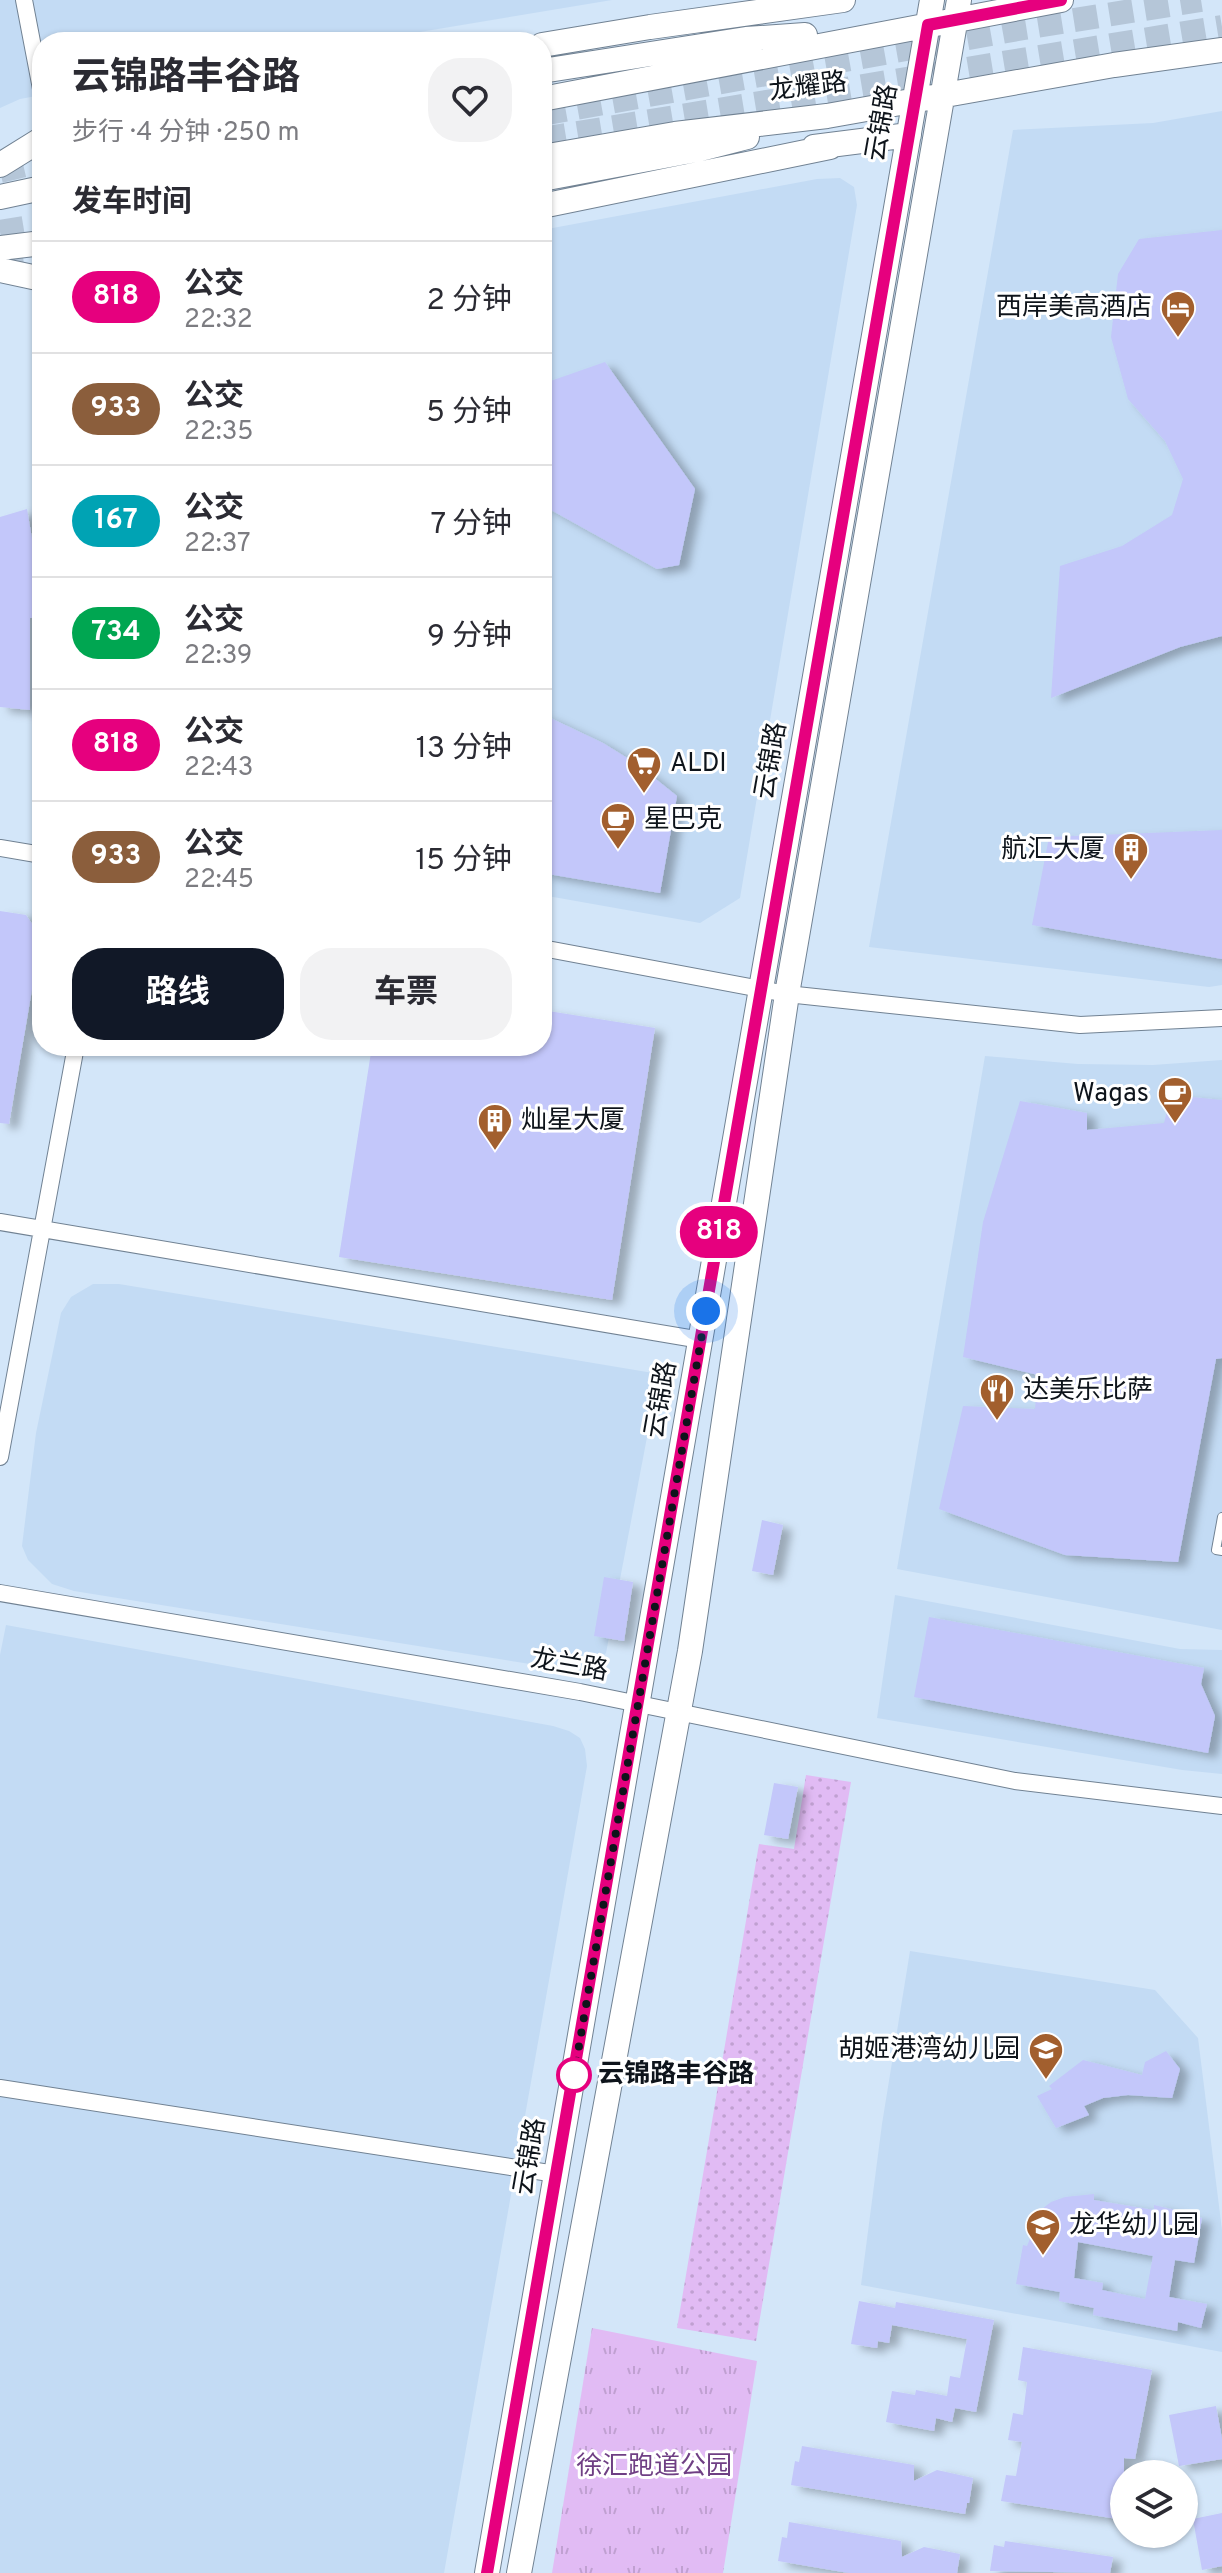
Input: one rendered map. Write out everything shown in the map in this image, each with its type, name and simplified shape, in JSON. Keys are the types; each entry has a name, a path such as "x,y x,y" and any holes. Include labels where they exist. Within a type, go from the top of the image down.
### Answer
{"main road":[{"path":"552,43 843,0"},
{"path":"746,39 859,0"},
{"name":"云锦路","path":"487,2573 932,0"},
{"name":"龙耀路","path":"552,97 928,25 957,10 1061,0"},
{"name":"云锦路","path":"519,2573 679,1711 787,994 957,10"},
{"path":"552,69 746,39 887,32"},
{"name":"龙耀路","path":"552,155 690,131 827,116 1222,50"},
{"path":"552,177 696,150 827,116"},
{"path":"552,204 830,147 909,135"},
{"path":"0,165 32,145"},
{"path":"696,150 830,147"},
{"path":"0,197 32,190"},
{"path":"0,248 32,244"},
{"path":"0,270 32,277"}],"street":[{"path":"24,0 32,42"},
{"path":"0,848 32,853"},
{"path":"552,950 787,994 1080,1025 1222,1018"},
{"path":"0,1457 74,1056"},
{"path":"0,1222 701,1340"},
{"name":"龙兰路","path":"0,1593 679,1711 1015,1781 1222,1806"},
{"path":"0,2088 556,2174"}],"lane":[{"path":"1222,1517 1216,1550 1222,1551"}],"shaded area":[{"path":"0,0 612,0 420,32 32,32 32,97 0,108"},
{"path":"1222,111 1222,985 1209,987 869,947 1013,130 1153,123"},
{"path":"840,178 854,187 857,205 740,898 700,923 552,897 552,228 817,179"},
{"path":"985,1056 1078,1064 1153,1065 1222,1060 1222,1630 897,1569"},
{"path":"93,1284 119,1284 659,1374 606,1653 589,1669 580,1672 74,1591 52,1584 28,1560 22,1546 36,1433 61,1313 71,1297"},
{"path":"895,1595 1180,1649 1222,1650 1222,1774 1182,1770 877,1718"},
{"path":"6,1625 553,1726 580,1738 587,1766 444,2573 0,2573 0,1655"},
{"path":"910,1951 1155,1990 1198,2038 1222,2230 1222,2352 861,2285 882,2124"}],"green space":[{"path":"806,1775 851,1782 756,2341 677,2328 759,1844 794,1849"},
{"name":"徐汇跑道公园","path":"592,2328 757,2361 723,2573 552,2573"}],"building":[{"path":"1222,230 1222,636 1180,647 1051,698 1060,566 1122,546 1172,515 1183,479 1165,441 1128,399 1111,337 1118,274 1139,239"},
{"path":"605,362 695,489 679,565 657,569 552,511 552,381"},
{"path":"27,509 32,539 30,710 0,707 0,517"},
{"path":"552,719 603,743 637,764 677,796 660,893 552,875"},
{"name":"航汇大厦","path":"1222,830 1222,959 1032,925 1049,837"},
{"path":"0,911 26,915 32,924 32,990 9,1124 0,1123"},
{"name":"灿星大厦","path":"552,1012 655,1028 612,1300 339,1257 370,1056 552,1056"},
{"path":"1171,1095 1222,1100 1222,1358 1216,1359 1178,1562 1065,1555 939,1509 963,1406 1035,1409 1038,1375 963,1357 983,1222 1020,1101 1087,1113 1087,1130 1164,1123"},
{"path":"762,1520 783,1525 773,1575 752,1571"},
{"path":"604,1577 633,1582 624,1641 594,1636"},
{"path":"929,1617 1204,1668 1201,1684 1215,1716 1208,1753 914,1697"},
{"path":"774,1783 798,1787 788,1839 764,1835"},
{"path":"1166,2051 1180,2069 1172,2098 1128,2095 1103,2098 1084,2106 1089,2115 1056,2128 1037,2096 1052,2089 1049,2086 1083,2060 1142,2075 1145,2062"},
{"path":"1094,2194 1094,2200 1154,2210 1154,2205 1179,2211 1178,2214 1202,2218 1194,2263 1175,2260 1169,2297 1207,2304 1201,2328 1178,2322 1177,2331 1093,2315 1094,2308 1059,2301 1060,2292 1016,2284 1023,2245 1027,2246 1042,2209 1065,2197","holes":["1078,2242 1153,2256 1145,2299 1102,2290 1103,2283 1074,2278"]},
{"path":"859,2301 895,2308 896,2302 994,2320 976,2412 955,2408 952,2422 936,2418 934,2431 886,2422 892,2391 915,2395 916,2390 947,2396 950,2376 960,2378 967,2339 892,2325 889,2343 878,2341 877,2348 851,2344"},
{"path":"1023,2347 1152,2370 1135,2459 1110,2460 1110,2518 1001,2501 1006,2475 1016,2476 1022,2442 1008,2440 1013,2413 1023,2415 1027,2382 1018,2380"},
{"path":"1216,2406 1222,2459 1198,2463 1198,2460 1178,2460 1169,2415"},
{"path":"802,2446 914,2465 914,2481 937,2470 973,2478 965,2514 791,2485 795,2461 799,2462"},
{"path":"1222,2513 1222,2566 1202,2570 1198,2518"},
{"path":"789,2522 901,2541 902,2557 924,2547 960,2554 957,2573 849,2573 778,2561 782,2537 787,2538"},
{"path":"1005,2541 1113,2557 1110,2573 990,2571 994,2545 1004,2547"}],"tunnel":[{"path":"552,112 1024,28 1201,0"},
{"path":"552,137 1222,27"},
{"path":"0,171 32,163"},
{"path":"0,232 32,227"},
{"path":"0,267 32,264"}],"bus line":[{"name":"818","path":"487,2573 928,25 1061,0"}],"place":[{"name":"西岸美高酒店","path":"1178,339"},
{"name":"ALDI","path":"644,795"},
{"name":"星巴克","path":"618,851"},
{"name":"航汇大厦","path":"1131,881"},
{"name":"Wagas","path":"1175,1125"},
{"name":"灿星大厦","path":"495,1152"},
{"name":"达美乐比萨","path":"997,1422"},
{"name":"云锦路丰谷路","path":"574,2075"},
{"name":"胡姬港湾幼儿园","path":"1046,2081"},
{"name":"龙华幼儿园","path":"1043,2257"}],"route":[{"path":"574,2075 706,1311"}]}
